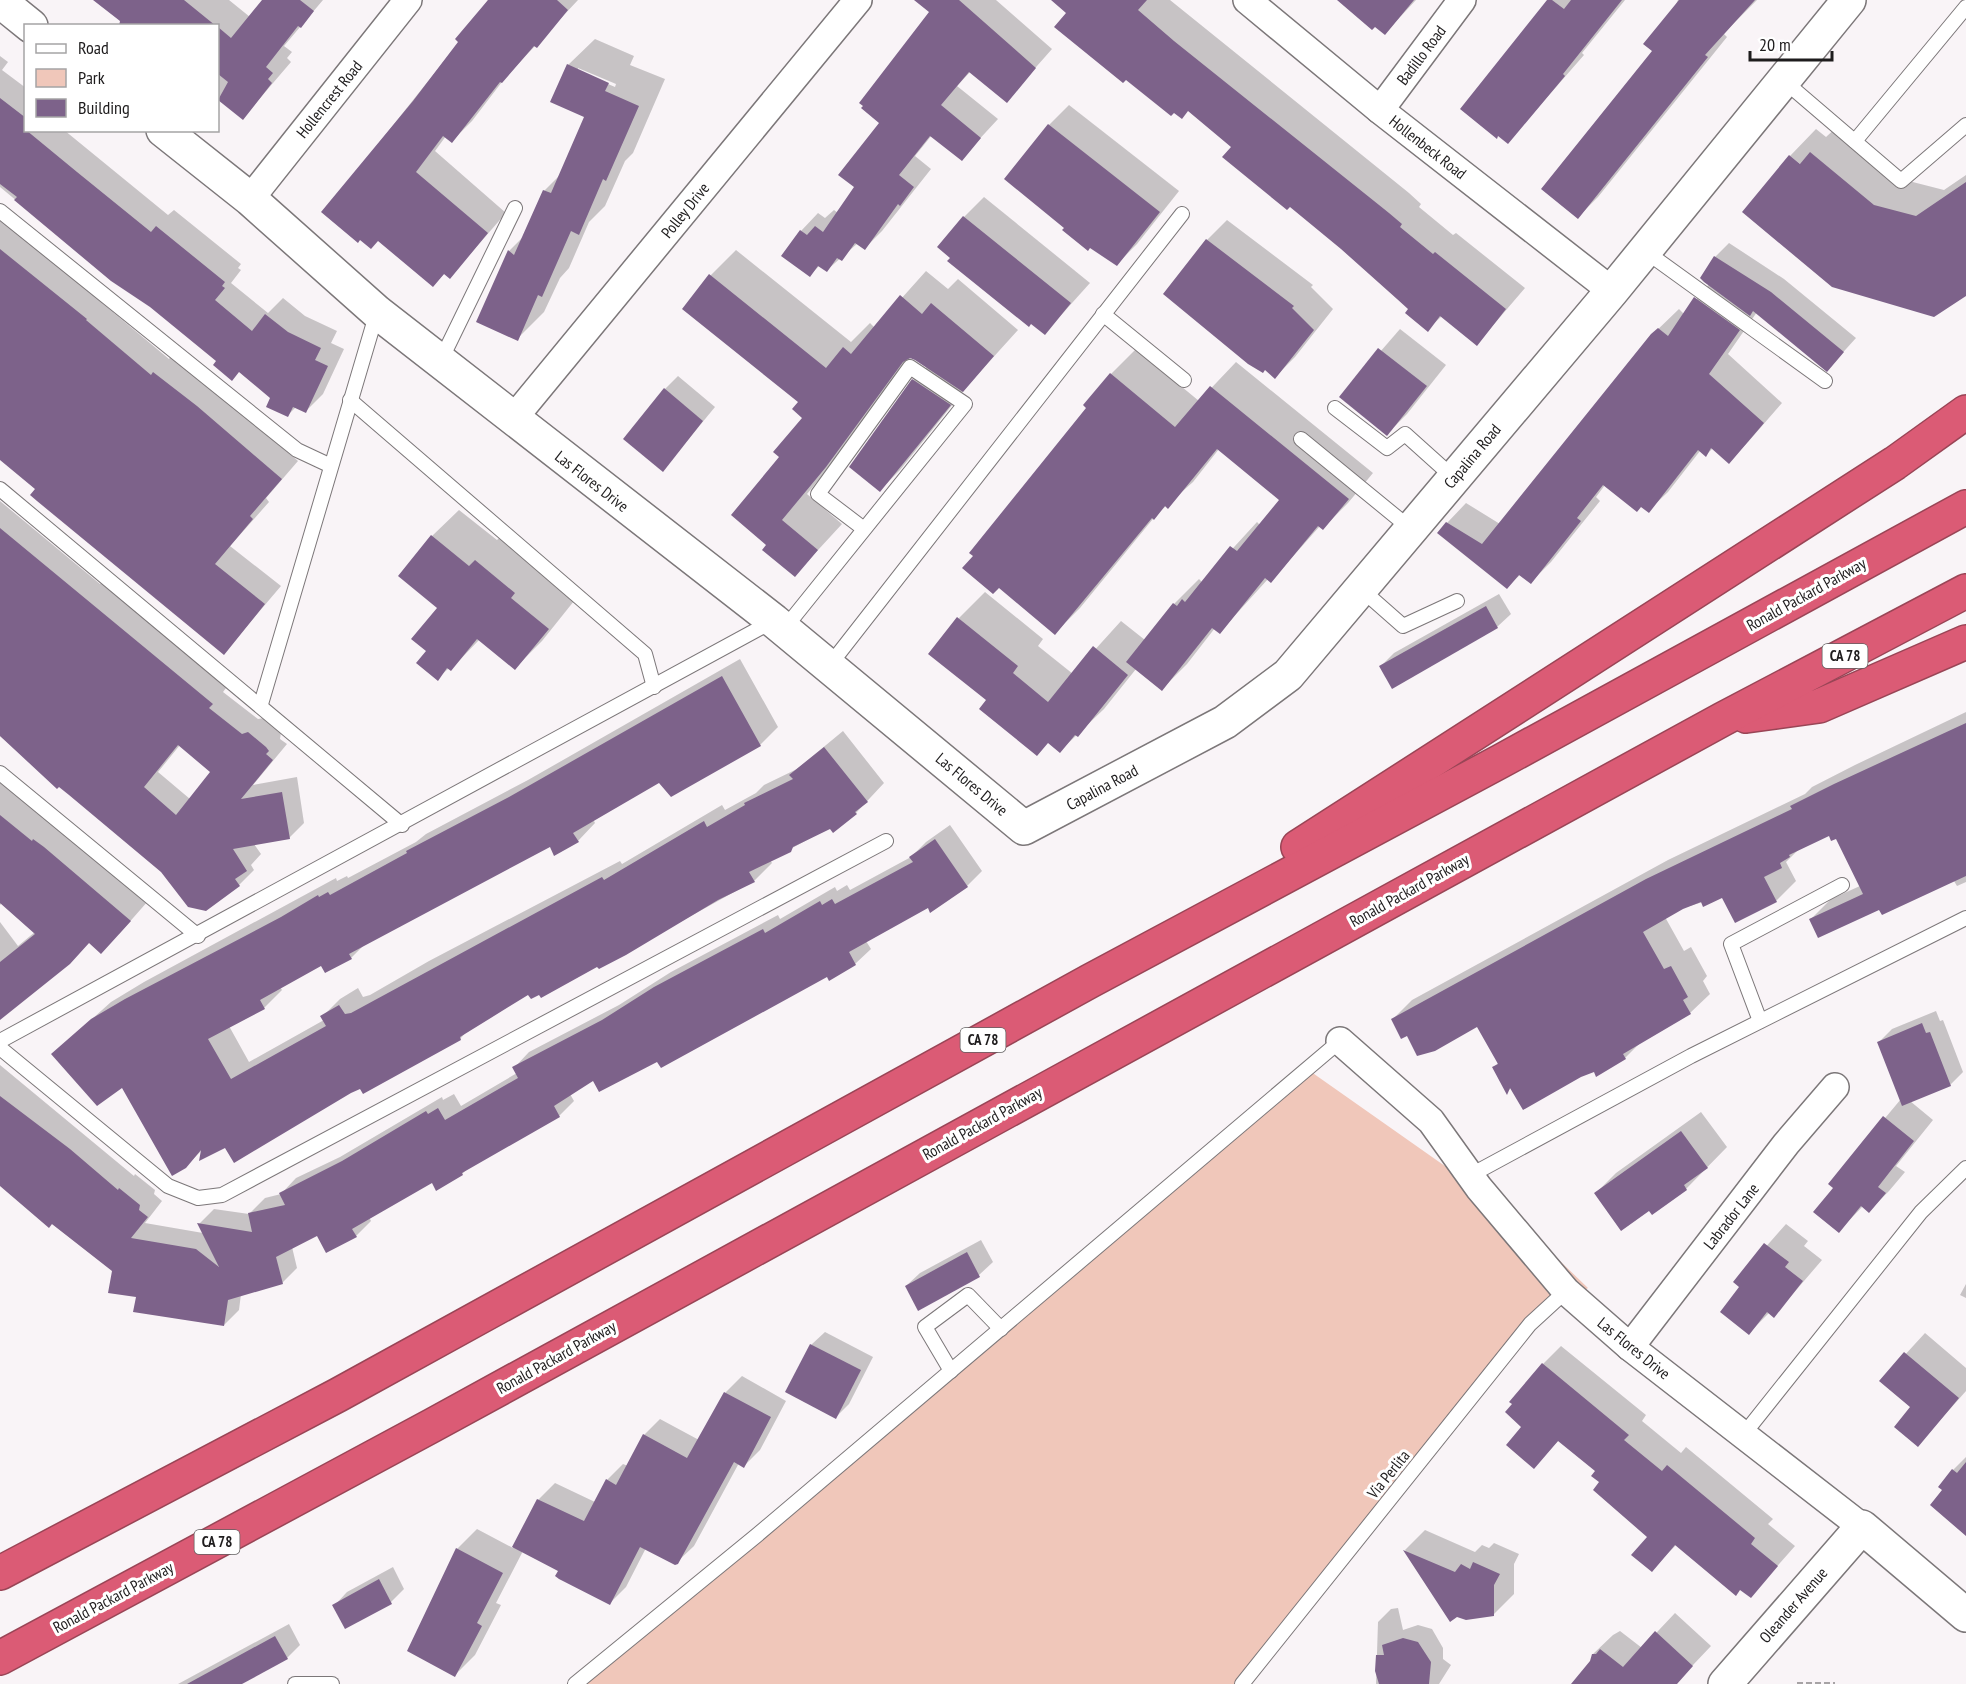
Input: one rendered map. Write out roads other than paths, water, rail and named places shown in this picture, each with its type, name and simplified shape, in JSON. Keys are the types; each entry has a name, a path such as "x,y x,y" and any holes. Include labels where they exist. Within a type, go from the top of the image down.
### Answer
{"highway":[{"path":"1090,981 1895,464 1966,412"},
{"name":"Ronald Packard Parkway","path":"0,1573 338,1395 1090,981 1501,761 1966,507"},
{"name":"Ronald Packard Parkway","path":"0,1658 433,1425 1723,719 1966,591"},
{"path":"1723,719 1819,706 1966,642"}],"street":[{"name":"Hollencrest Road","path":"250,199 408,0"},
{"name":"Polley Drive","path":"513,419 858,0"},
{"name":"Hollenbeck Road","path":"1247,0 1380,110 1612,291"},
{"name":"Badillo Road","path":"1380,110 1462,0"},
{"name":"Capalina Road","path":"1024,828 1225,722 1288,675 1612,291 1849,0"},
{"path":"0,1 29,24"},
{"name":"Las Flores Drive","path":"166,132 250,199 377,312 779,625 1024,828"},
{"name":"Las Flores Drive","path":"1340,1041 1431,1121 1479,1188 1566,1291 1630,1347 1862,1527 1966,1615"},
{"name":"Labrador Lane","path":"1630,1347 1786,1144 1835,1087"},
{"name":"Oleander Avenue","path":"1725,1684 1862,1527"}],"lane":[{"path":"1855,141 1966,7"},
{"path":"1783,80 1901,181 1966,124"},
{"path":"440,362 515,208"},
{"path":"0,211 297,450 329,465"},
{"path":"829,666 1182,214"},
{"path":"1645,251 1825,381"},
{"path":"261,704 329,465 377,312"},
{"path":"1103,314 1184,380"},
{"path":"0,1041 198,936 654,687 779,625 864,529 964,404 910,367 819,494 864,529"},
{"path":"350,400 645,654 654,687"},
{"path":"1335,408 1387,448 1405,434 1454,478"},
{"path":"1301,439 1411,529"},
{"path":"0,489 261,704 402,825"},
{"path":"1361,589 1403,626 1457,602"},
{"path":"0,773 198,936"},
{"path":"0,1048 168,1186 198,1198 222,1196 886,841"},
{"path":"1760,1021 1731,944 1842,885"},
{"path":"1471,1175 1760,1021 1966,918"},
{"path":"575,1684 756,1536 1340,1041"},
{"path":"1744,1434 1921,1212 1966,1168"},
{"name":"Via Perlita","path":"1242,1684 1530,1324 1566,1291"},
{"path":"951,1371 925,1328 968,1295 1001,1329"},
{"path":"295,1684 332,1684"}]}
